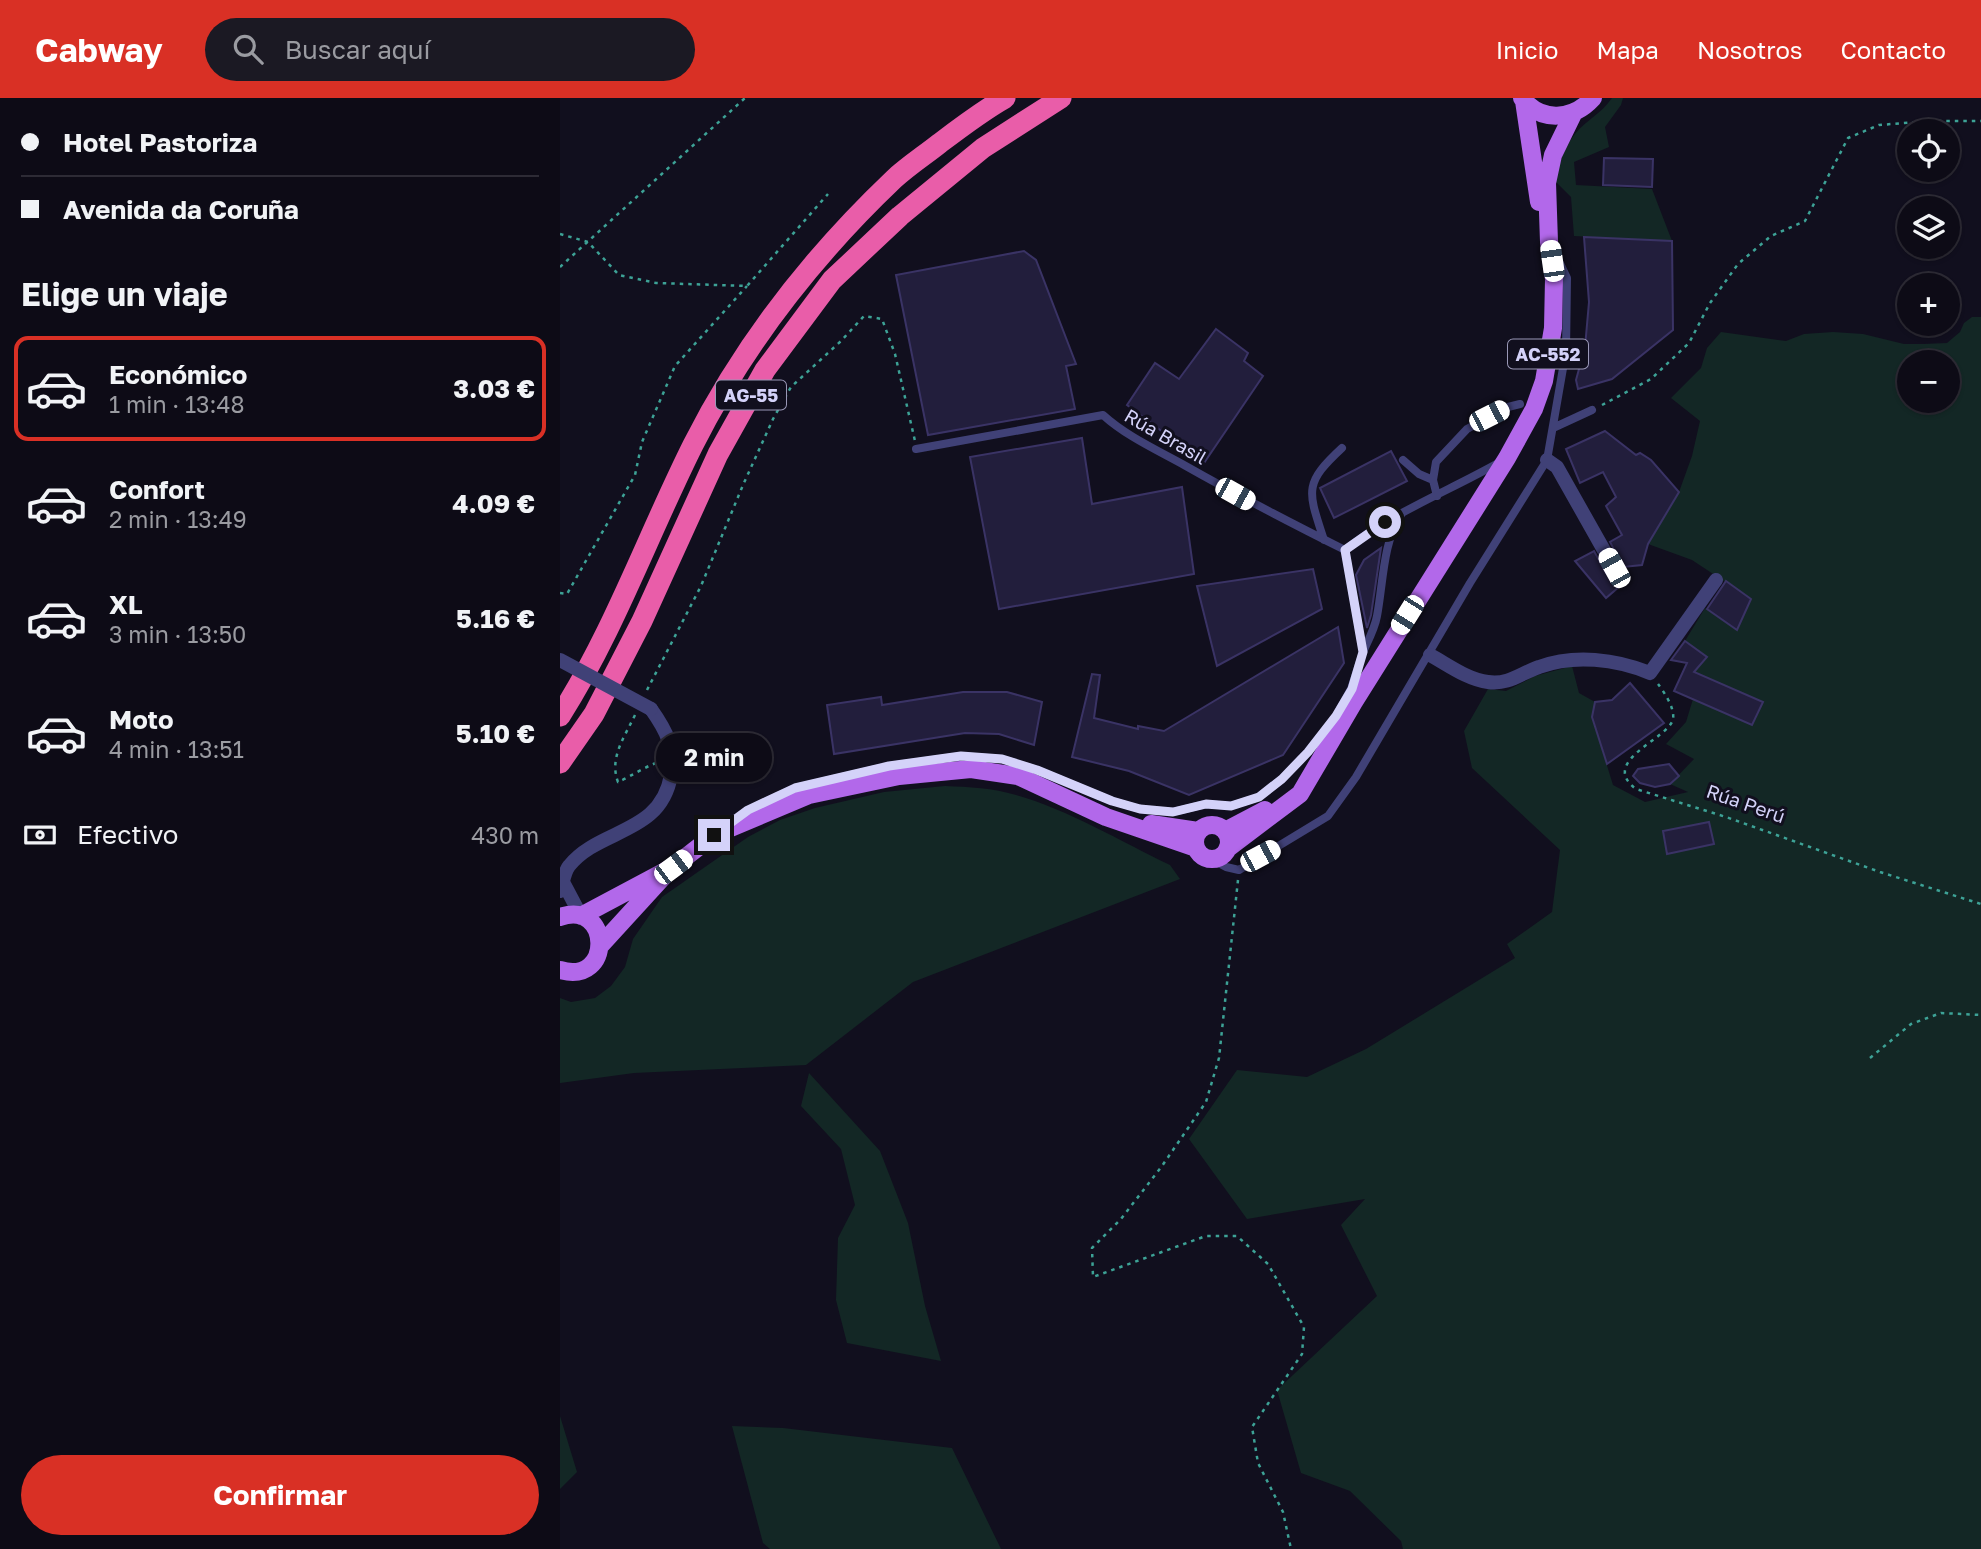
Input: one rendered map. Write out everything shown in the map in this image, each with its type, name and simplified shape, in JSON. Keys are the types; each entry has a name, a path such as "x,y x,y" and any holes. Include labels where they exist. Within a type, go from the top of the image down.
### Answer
{"highway":[{"name":"AG-55","path":"560,716 619,606 694,443 744,358 787,297 842,233 895,178 986,108 1005,98"},
{"path":"1053,102 1072,98"},
{"name":"AG-55","path":"560,763 594,715 642,621 718,454 765,370 832,280 900,216 983,148 1053,102"}],"main road":[{"name":"AC-552","path":"1523,100 1534,110 1560,117 1573,114 1593,98"},
{"name":"AC-552","path":"1523,100 1536,190 1549,242"},
{"name":"AC-552","path":"1201,846 1221,856 1304,786 1507,458 1534,409 1544,381 1553,328 1554,279 1549,242 1547,183 1553,155 1573,114"},
{"path":"560,972 580,971 594,961 600,946 673,867 714,835 809,795 899,776 971,769 1018,776 1106,817 1201,846 1202,827 1213,825 1225,831 1229,841 1227,849"},
{"path":"1225,831 1304,786"},
{"path":"581,916 673,867"},
{"path":"560,917 572,914 581,916 594,925 600,938 600,946"}],"street":[{"path":"1547,460 1557,467 1614,568"},
{"path":"1430,655 1487,682 1509,682 1539,667 1569,660 1600,660 1630,665 1650,673 1716,580"},
{"path":"560,660 644,706 666,730 674,760 669,785 659,808 586,852 568,867 562,887 581,916"}],"lane":[{"path":"1201,846 1226,867 1239,870 1328,816 1356,777 1470,583 1547,460 1566,351 1567,295 1567,278 1549,242"},
{"path":"1437,496 1433,480 1436,462 1467,429 1508,407 1520,404"},
{"path":"1553,428 1592,410"},
{"name":"Rúa Brasil","path":"916,449 1102,415 1114,425 1256,506 1345,550"},
{"path":"1324,540 1315,515 1311,489 1319,470 1342,448"},
{"path":"1363,652 1345,550 1402,512 1507,458"},
{"path":"1403,460 1419,474 1433,480"},
{"path":"1304,786 1352,689 1377,619 1381,578 1390,542 1402,512"},
{"path":"714,835 748,810 795,788 889,766 961,756 1002,759 1140,809 1173,812 1206,804 1231,806 1259,797 1282,779 1336,716 1352,689"}],"path":[{"path":"560,267 745,98"},
{"path":"1592,410 1651,379 1689,342 1710,303 1738,264 1770,236 1805,221 1848,138 1879,125 1981,121"},
{"path":"560,593 567,594 635,475 642,442 675,366 828,194"},
{"path":"560,234 588,242 619,275 656,283 747,286"},
{"path":"674,760 652,763 637,774 618,782 613,768 621,744 644,706 701,586 773,419 791,387 864,316 881,319 895,354 916,449"},
{"name":"Rúa Perú","path":"1650,673 1663,690 1673,711 1673,721 1633,755 1628,764 1626,774 1629,783 1636,789 1737,820 1880,872 1981,904"},
{"path":"1239,870 1219,1058 1206,1101 1162,1166 1121,1219 1091,1248 1093,1277 1206,1236 1237,1236 1268,1264 1304,1327 1302,1354 1252,1427 1258,1463 1283,1512 1291,1549"},
{"path":"1870,1058 1911,1024 1941,1013 1981,1015"}],"green space":[{"path":"1612,98 1623,98 1605,127 1609,147 1574,162 1576,185 1652,189 1672,241 1574,236 1571,197 1555,181 1558,168 1575,134"},
{"path":"1972,317 1981,317 1981,1549 1403,1549 1401,1541 1350,1491 1301,1473 1277,1390 1377,1296 1341,1225 1365,1199 1247,1219 1189,1139 1237,1070 1307,1077 1366,1049 1515,958 1507,944 1552,912 1560,850 1472,768 1464,731 1488,689 1506,691 1535,676 1572,666 1579,693 1595,702 1592,717 1613,785 1645,802 1688,792 1670,784 1694,759 1666,744 1686,722 1693,699 1752,725 1762,702 1694,672 1707,657 1685,641 1705,608 1737,630 1751,599 1692,560 1648,544 1679,492 1692,456 1700,421 1671,398 1701,368 1707,348 1721,332 1786,341 1804,334 1833,332 1863,334 1904,344 1924,344 1947,343 1955,336 1960,336 1964,323"},
{"path":"945,786 999,791 1036,801 1170,865 1180,879 913,982 806,1065 634,1073 560,1083 560,998 571,1002 595,998 611,986 625,967 633,939 662,897 748,837 780,820 815,808 884,792"},
{"path":"809,1073 880,1151 908,1223 925,1306 941,1361 847,1343 836,1300 838,1238 855,1205 841,1149 801,1106"},
{"path":"560,1416 577,1472 560,1489"},
{"path":"732,1426 783,1428 952,1448 1001,1549 770,1549 763,1543"}],"building":[{"path":"1604,158 1653,159 1652,187 1603,185"},
{"path":"1584,237 1672,241 1673,330 1612,379 1578,389 1576,380 1585,347 1589,302"},
{"path":"1024,251 1036,260 1076,364 1066,366 1075,409 928,435 896,275"},
{"path":"1216,329 1248,353 1244,361 1263,376 1204,463 1127,405 1155,363 1179,379"},
{"path":"1605,431 1636,455 1640,453 1651,460 1679,492 1648,544 1642,565 1623,567 1610,542 1622,535 1606,506 1616,497 1603,472 1580,483 1566,449"},
{"path":"1082,438 1092,504 1182,487 1194,574 999,609 970,457"},
{"path":"1391,451 1407,481 1334,518 1320,488"},
{"path":"1381,548 1367,628 1356,575 1364,560"},
{"path":"1594,551 1606,573 1615,578 1620,586 1606,598 1575,561"},
{"path":"1313,569 1322,609 1217,666 1197,586"},
{"path":"1726,581 1751,599 1737,630 1707,609"},
{"path":"1338,627 1344,663 1283,755 1189,795 1129,771 1072,757 1092,674 1100,675 1094,718 1138,729 1138,726 1164,731"},
{"path":"1685,641 1707,657 1694,672 1763,702 1752,725 1674,691 1687,663 1671,660"},
{"path":"1630,683 1664,723 1607,764 1592,717 1595,702 1612,700"},
{"path":"963,692 1007,692 1042,702 1034,745 999,734 965,733 834,754 827,705 881,697 882,705"},
{"path":"1669,764 1679,776 1670,784 1655,787 1640,783 1633,776 1638,769"},
{"path":"1709,822 1714,844 1667,854 1663,831"}],"route":[{"path":"714,835 748,810 795,788 889,766 961,756 1002,759 1140,809 1173,812 1206,804 1231,806 1259,797 1282,779 1308,752 1336,716 1352,689 1363,652 1345,550 1385,522"}]}
